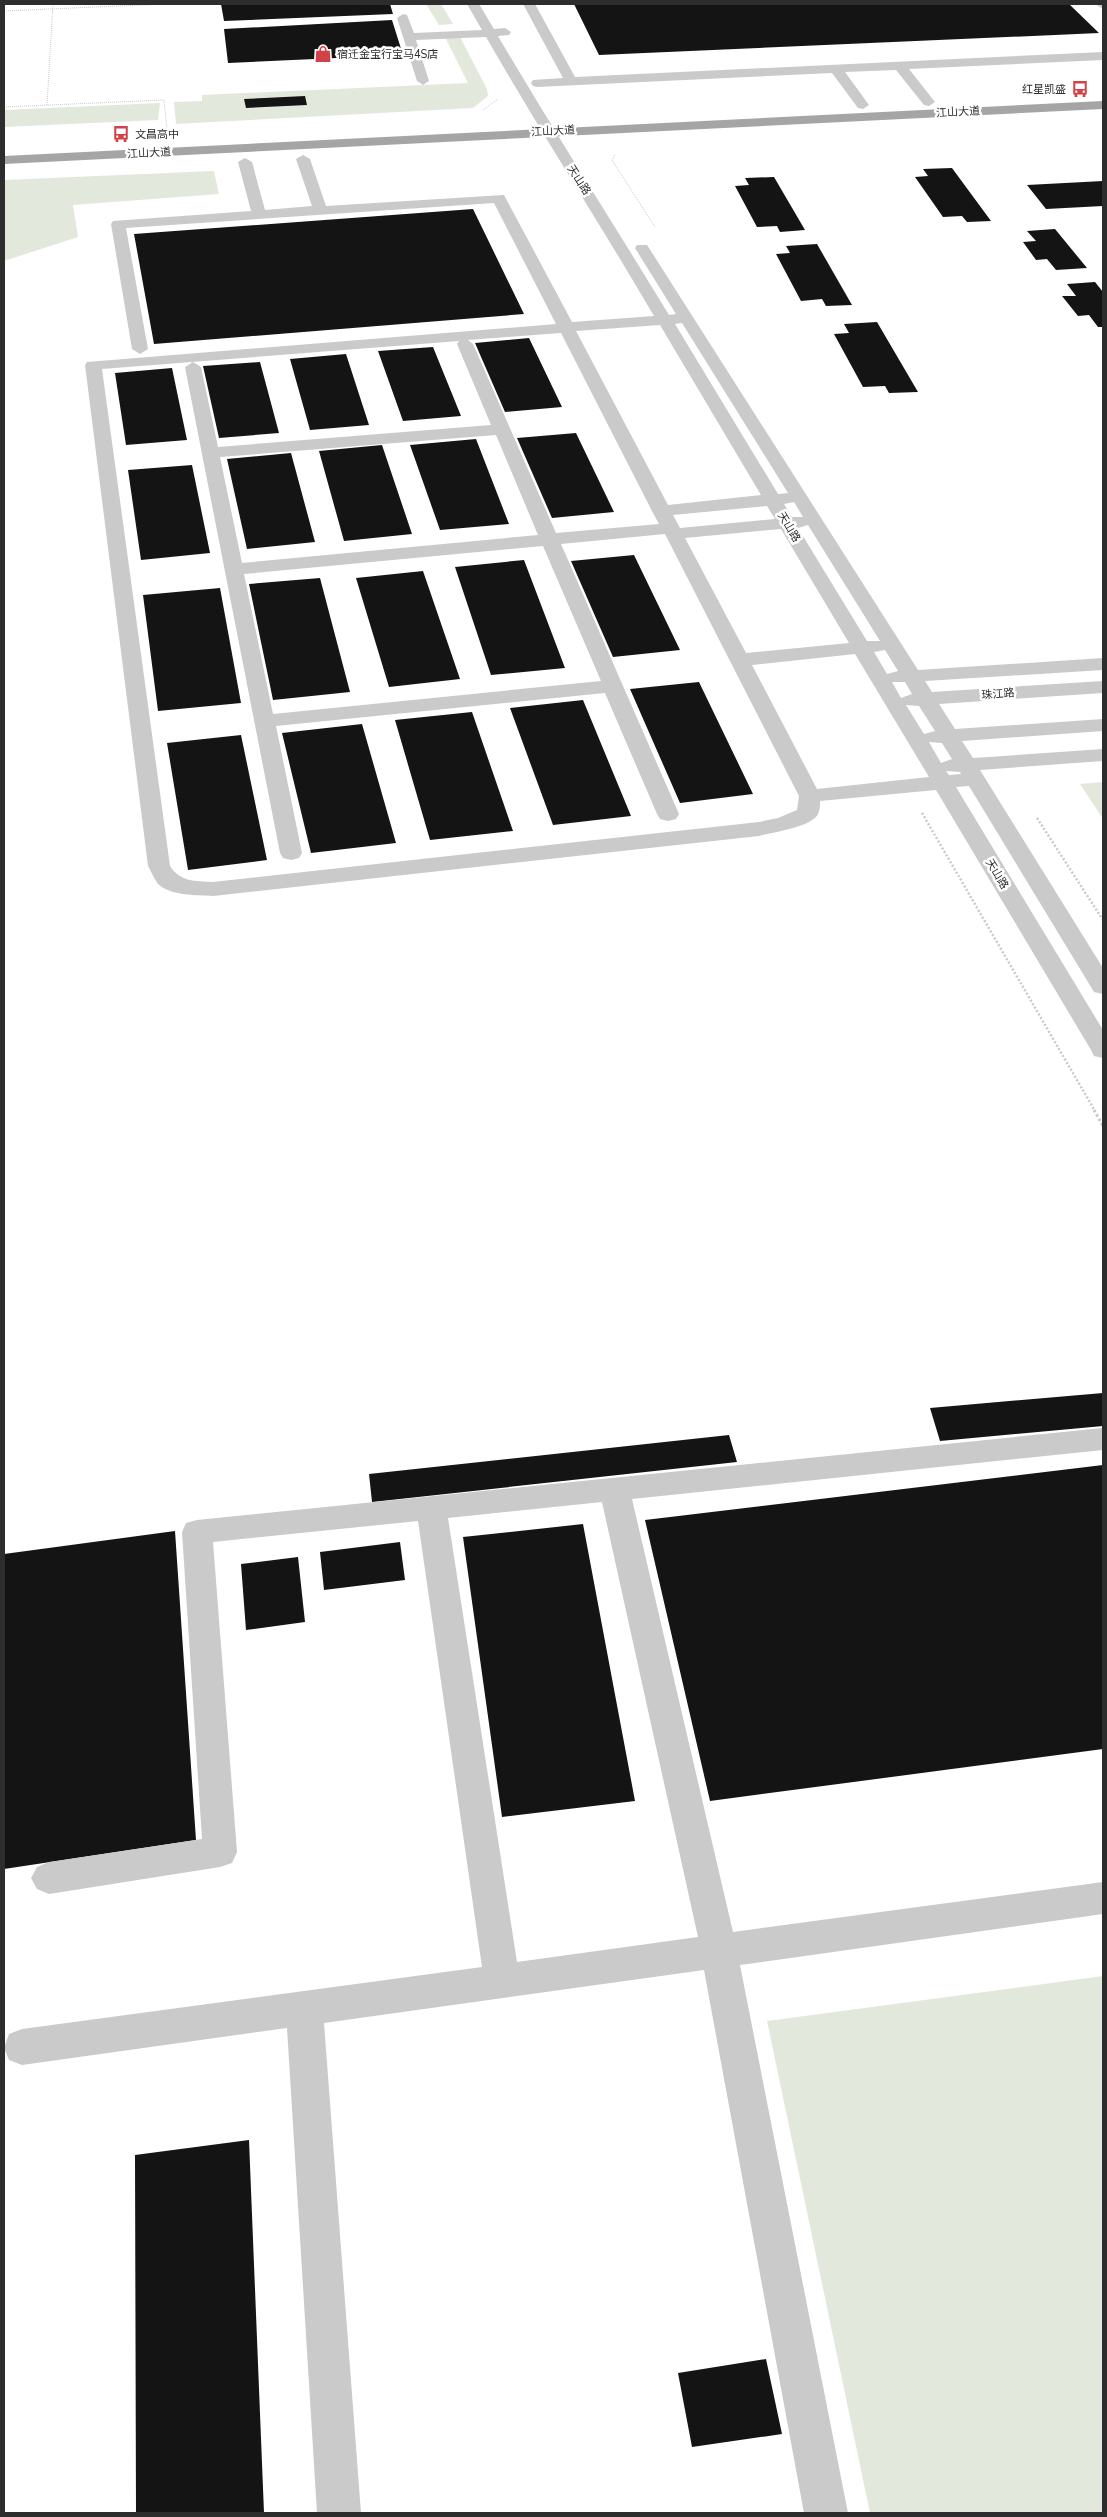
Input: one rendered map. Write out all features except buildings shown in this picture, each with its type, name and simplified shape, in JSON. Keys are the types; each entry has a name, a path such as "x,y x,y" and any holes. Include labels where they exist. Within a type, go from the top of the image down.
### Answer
{"main road":[{"name":"江山大道","path":"4,160 863,105 1103,94"},
{"name":"江山大道","path":"4,148 552,125 1103,105"}],"street":[{"name":"天山路","path":"473,4 496,29 537,83 552,125 628,225 912,676 1103,987"},
{"name":"天山路","path":"490,4 496,29 552,125 581,181 1103,1050"},
{"path":"529,4 571,81"},
{"path":"423,81 404,20 496,29"},
{"path":"537,83 1103,56"},
{"path":"900,66 929,102"},
{"path":"836,69 863,105"},
{"path":"303,159 320,210"},
{"path":"245,162 259,214"},
{"path":"140,349 118,224 499,198 563,322 810,796 808,812 785,823 759,829 213,889 184,887 167,880 159,866 93,365 563,322 682,311"},
{"path":"464,344 668,814"},
{"path":"193,367 291,853"},
{"path":"210,453 501,429"},
{"path":"662,511 800,497"},
{"path":"234,569 549,540 815,521"},
{"path":"739,660 892,644"},
{"path":"880,678 1103,664"},
{"path":"264,721 613,686"},
{"path":"1096,687 1103,713"},
{"name":"珠江路","path":"893,701 1096,687"},
{"path":"916,738 1103,725"},
{"path":"810,796 938,775 1103,755"},
{"path":"49,1878 220,1852 197,1532 1103,1439"},
{"path":"614,1489 719,1951 826,2513"},
{"path":"431,1508 502,1982"},
{"path":"22,2047 1103,1898"},
{"path":"304,2008 339,2513"}],"path":[{"path":"47,105 53,4"},
{"path":"4,11 165,4"},
{"path":"4,107 164,100 167,128"}],"shaded area":[{"path":"426,4 441,4 453,24 439,25"},
{"path":"445,37 460,37 487,89 488,96 473,108 176,124 174,102 202,101 202,95 468,83"},
{"path":"160,103 158,120 4,127 4,110"},
{"path":"214,171 219,194 73,205 78,237 4,261 4,180"},
{"path":"1103,782 1103,819 1080,784"},
{"path":"1103,1976 1103,2513 870,2513 767,2021"}],"place":[{"name":"宿迁金宝行宝马4S店","path":"323,54"},
{"name":"红星凯盛","path":"1080,89"},
{"name":"文昌高中","path":"121,134"}]}
